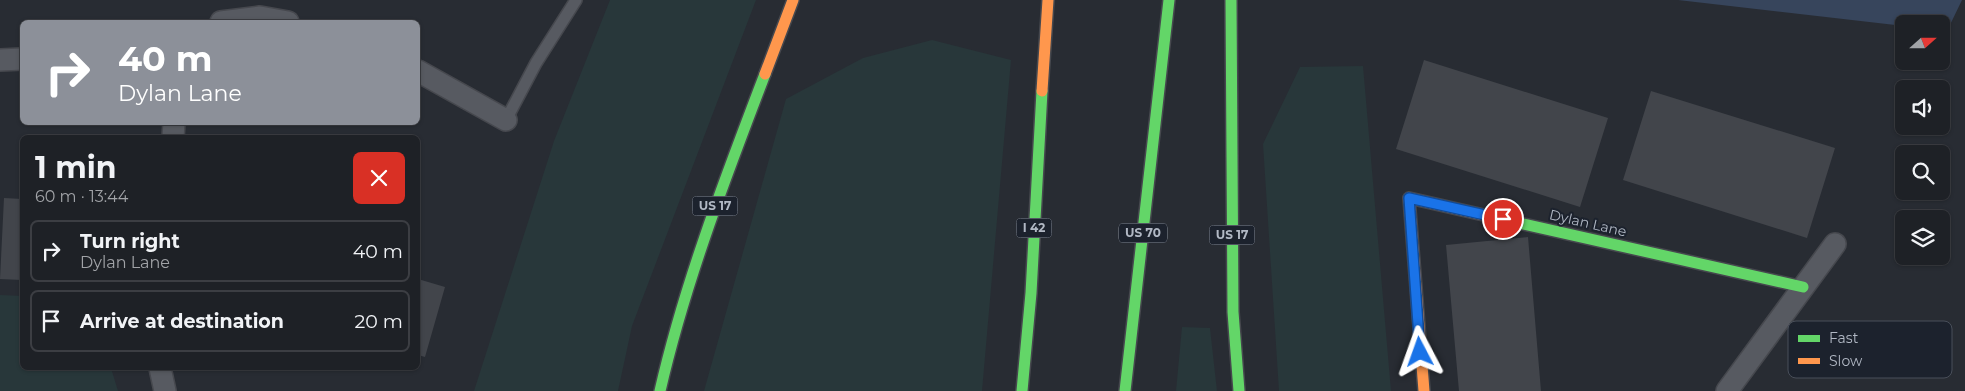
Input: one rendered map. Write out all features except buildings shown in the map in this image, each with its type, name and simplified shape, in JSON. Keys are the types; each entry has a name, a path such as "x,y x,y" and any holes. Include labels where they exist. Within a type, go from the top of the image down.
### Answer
{"main road":[{"name":"US 17","path":"660,391 673,335 708,224 793,0"},
{"name":"I 42","path":"1022,391 1028,338 1042,66 1048,0"},
{"name":"US 70","path":"1126,391 1170,0"},
{"name":"US 17","path":"1231,0 1233,312 1239,391"},
{"name":"Dylan Lane","path":"1424,391 1409,198 1803,288"}],"street":[{"path":"237,20 260,17 277,20"},
{"path":"0,60 20,59"},
{"path":"420,72 506,120"},
{"path":"1727,391 1835,244"},
{"path":"160,370 165,391"}],"lane":[{"path":"506,120 536,63 576,0"}],"shaded area":[{"path":"610,0 756,0 632,326 618,391 474,391 554,141"},
{"path":"932,40 1011,60 982,391 704,391 786,99 863,58"},
{"path":"1363,66 1391,391 1279,391 1263,144 1300,67"},
{"path":"0,295 20,296 20,370 112,370 118,391 0,391"},
{"path":"1182,327 1210,328 1217,391 1176,391"}],"water":[{"path":"1678,0 1962,0 1950,25 1950,15 1895,15 1895,25"}],"traffic: fast":[{"path":"1125,391 1169,0"},
{"path":"1231,0 1233,312 1239,391"},
{"path":"660,391 681,310 694,270 765,74"},
{"path":"1022,391 1031,293 1042,91"},
{"path":"1488,216 1803,287"}],"traffic: slow":[{"path":"765,74 793,0"},
{"path":"1042,91 1048,0"},
{"path":"1424,391 1409,198 1488,216"}],"route":[{"path":"1420,352 1409,198 1503,219"}]}
